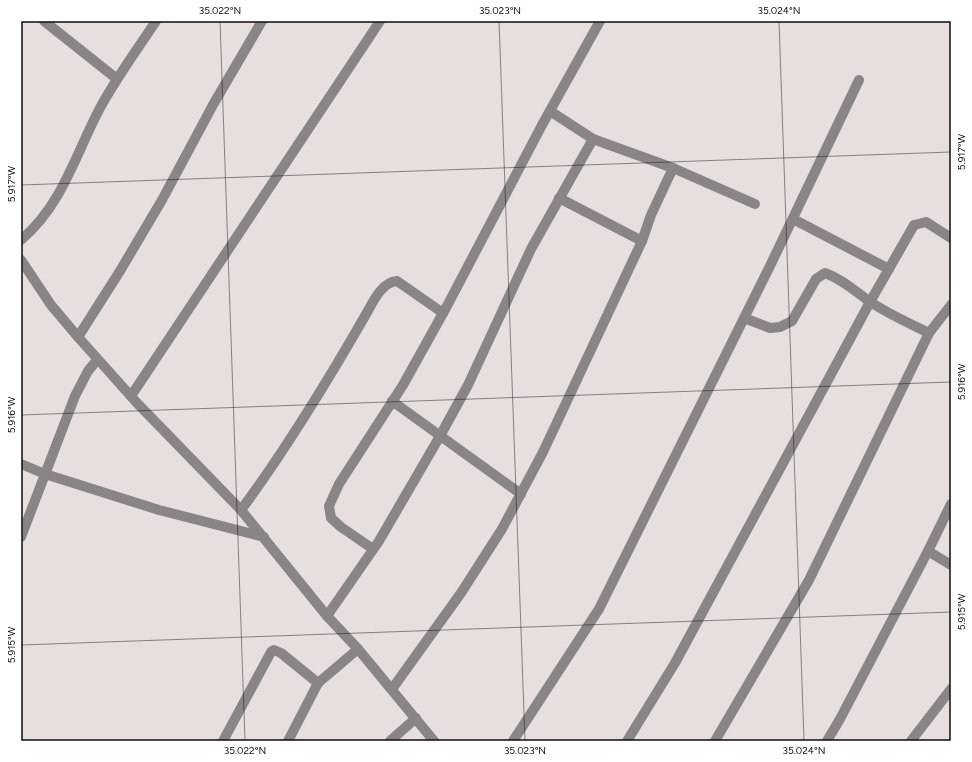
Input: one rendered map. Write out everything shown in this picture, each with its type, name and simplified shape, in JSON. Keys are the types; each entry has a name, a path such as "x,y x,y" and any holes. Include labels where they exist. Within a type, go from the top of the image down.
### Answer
{"street":[{"path":"44,21 117,79"},
{"path":"21,240 36,225 57,197 68,178 94,118 117,79 156,21"},
{"path":"78,337 144,231 214,103 262,21"},
{"path":"132,396 380,21"},
{"path":"373,549 331,518 329,512 330,506 338,484 392,401 443,313 550,111 600,21"},
{"path":"513,741 599,609 793,219 859,80"},
{"path":"550,111 593,139 672,168 755,204"},
{"path":"328,616 373,549 468,386 531,249 593,139"},
{"path":"392,688 461,593 502,529 521,494 543,452 642,241 651,215 672,168"},
{"path":"559,198 642,241"},
{"path":"793,219 889,269"},
{"path":"627,741 675,663 870,302 914,225 926,222 951,238"},
{"path":"21,260 51,305 78,337 98,360 241,510 328,616 392,688 434,741"},
{"path":"744,318 770,328 780,327 792,322 816,279 825,273 836,277 870,302 892,315 929,333"},
{"path":"241,510 267,474 330,377 372,305 388,283 397,281 443,313"},
{"path":"715,741 809,580 929,333 951,305"},
{"path":"21,537 75,396 88,371 98,360"},
{"path":"392,401 521,494"},
{"path":"21,464 45,474 159,510 264,537"},
{"path":"827,741 928,551 951,504"},
{"path":"928,551 951,565"},
{"path":"288,741 318,683 358,648"},
{"path":"224,741 271,652 274,650 281,653 318,683"},
{"path":"911,741 951,689"},
{"path":"390,741 416,718"}]}
